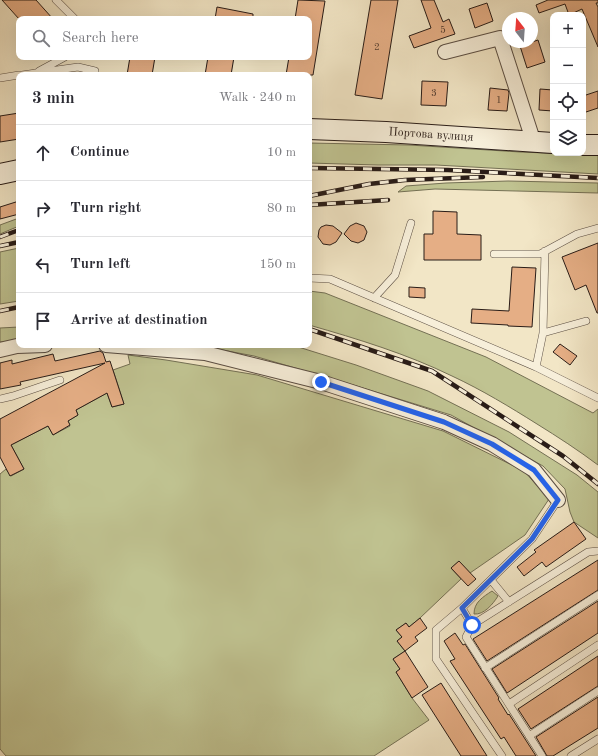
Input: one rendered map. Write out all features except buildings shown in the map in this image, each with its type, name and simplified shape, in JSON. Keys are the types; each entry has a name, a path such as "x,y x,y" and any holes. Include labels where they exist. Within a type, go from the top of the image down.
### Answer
{"main road":[{"name":"Портова вулиця","path":"312,129 386,132 550,143"},
{"path":"586,145 598,145"},
{"path":"0,174 16,171"}],"street":[{"path":"446,52 500,38 534,143"},
{"path":"0,350 16,346"},
{"path":"143,348 205,353 321,382 444,422 492,444 534,470 558,500"}],"lane":[{"path":"56,0 71,16"},
{"path":"37,72 59,60"},
{"path":"42,72 78,67 95,72"},
{"path":"0,78 16,76"},
{"path":"374,298 395,275 411,223"},
{"path":"494,254 540,254 577,234 598,228"},
{"path":"536,367 543,332 545,251"},
{"path":"312,278 330,279 536,367 598,398"},
{"path":"543,332 586,321"},
{"path":"0,399 14,396 60,380"},
{"path":"502,756 436,659 436,630 462,608 532,539 558,500"},
{"path":"542,756 466,637 472,625 588,552 598,551"},
{"path":"491,580 509,602"},
{"path":"485,668 598,595"},
{"path":"462,608 472,625"},
{"path":"509,704 598,645"},
{"path":"529,736 598,691"},
{"path":"571,756 598,739"}],"green space":[{"path":"312,143 409,145 550,153 550,156 598,155 598,174 436,165 312,163"},
{"path":"508,181 598,183 598,193 435,189 398,192 406,186"},
{"path":"16,219 16,227 0,234 0,225"},
{"path":"16,249 16,301 0,304 0,252"},
{"path":"312,291 325,293 486,357 593,413 598,409 598,465 527,418 463,381 435,368 364,341 312,326"},
{"path":"16,327 16,341 0,342 0,328"},
{"path":"212,348 302,348 356,365 428,391 509,432 577,475 598,492 598,538 574,522 570,512 565,489 543,466 451,415 254,356"},
{"path":"128,355 257,375 443,431 524,471 549,499 525,535 470,573 459,561 451,568 461,579 409,627 406,623 396,630 402,637 397,641 405,651 393,659 400,669 396,672 412,698 429,720 374,756 6,756 0,749 0,474 6,469 11,476 24,469 11,445 48,426 53,435 70,426 68,421 78,415 76,410 107,393 112,407 124,404 113,370 130,364"},
{"path":"492,591 498,596 494,602 485,611 474,614 477,603"}],"railway":[{"path":"312,168 448,170 598,178"},
{"path":"312,195 369,184 405,180 483,177"},
{"path":"312,205 388,200"},
{"path":"0,237 16,231"},
{"path":"0,246 16,243"},
{"path":"0,311 16,308"},
{"path":"312,330 432,371 563,456 598,484"}],"route":[{"path":"321,382 444,422 492,444 534,470 558,500 532,539 462,608 472,625"}]}
